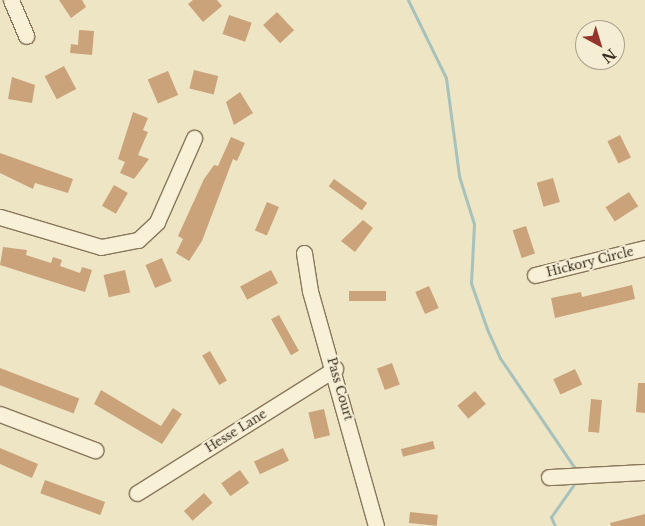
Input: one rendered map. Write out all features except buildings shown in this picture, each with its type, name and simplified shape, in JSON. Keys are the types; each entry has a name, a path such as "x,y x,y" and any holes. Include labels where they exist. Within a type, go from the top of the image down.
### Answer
{"street":[{"path":"11,0 26,36"},
{"path":"0,217 101,247 138,240 157,222 194,138"},
{"name":"Hickory Circle","path":"535,275 645,248"},
{"name":"Pass Court","path":"304,253 310,291 335,369 376,526"},
{"name":"Hesse Lane","path":"138,493 335,369"},
{"path":"0,414 95,450"},
{"path":"549,477 645,472"}],"waterway":[{"path":"408,0 446,78 459,176 474,224 471,283 487,329 500,358 574,467"},
{"path":"555,526 551,517 573,485"}]}
